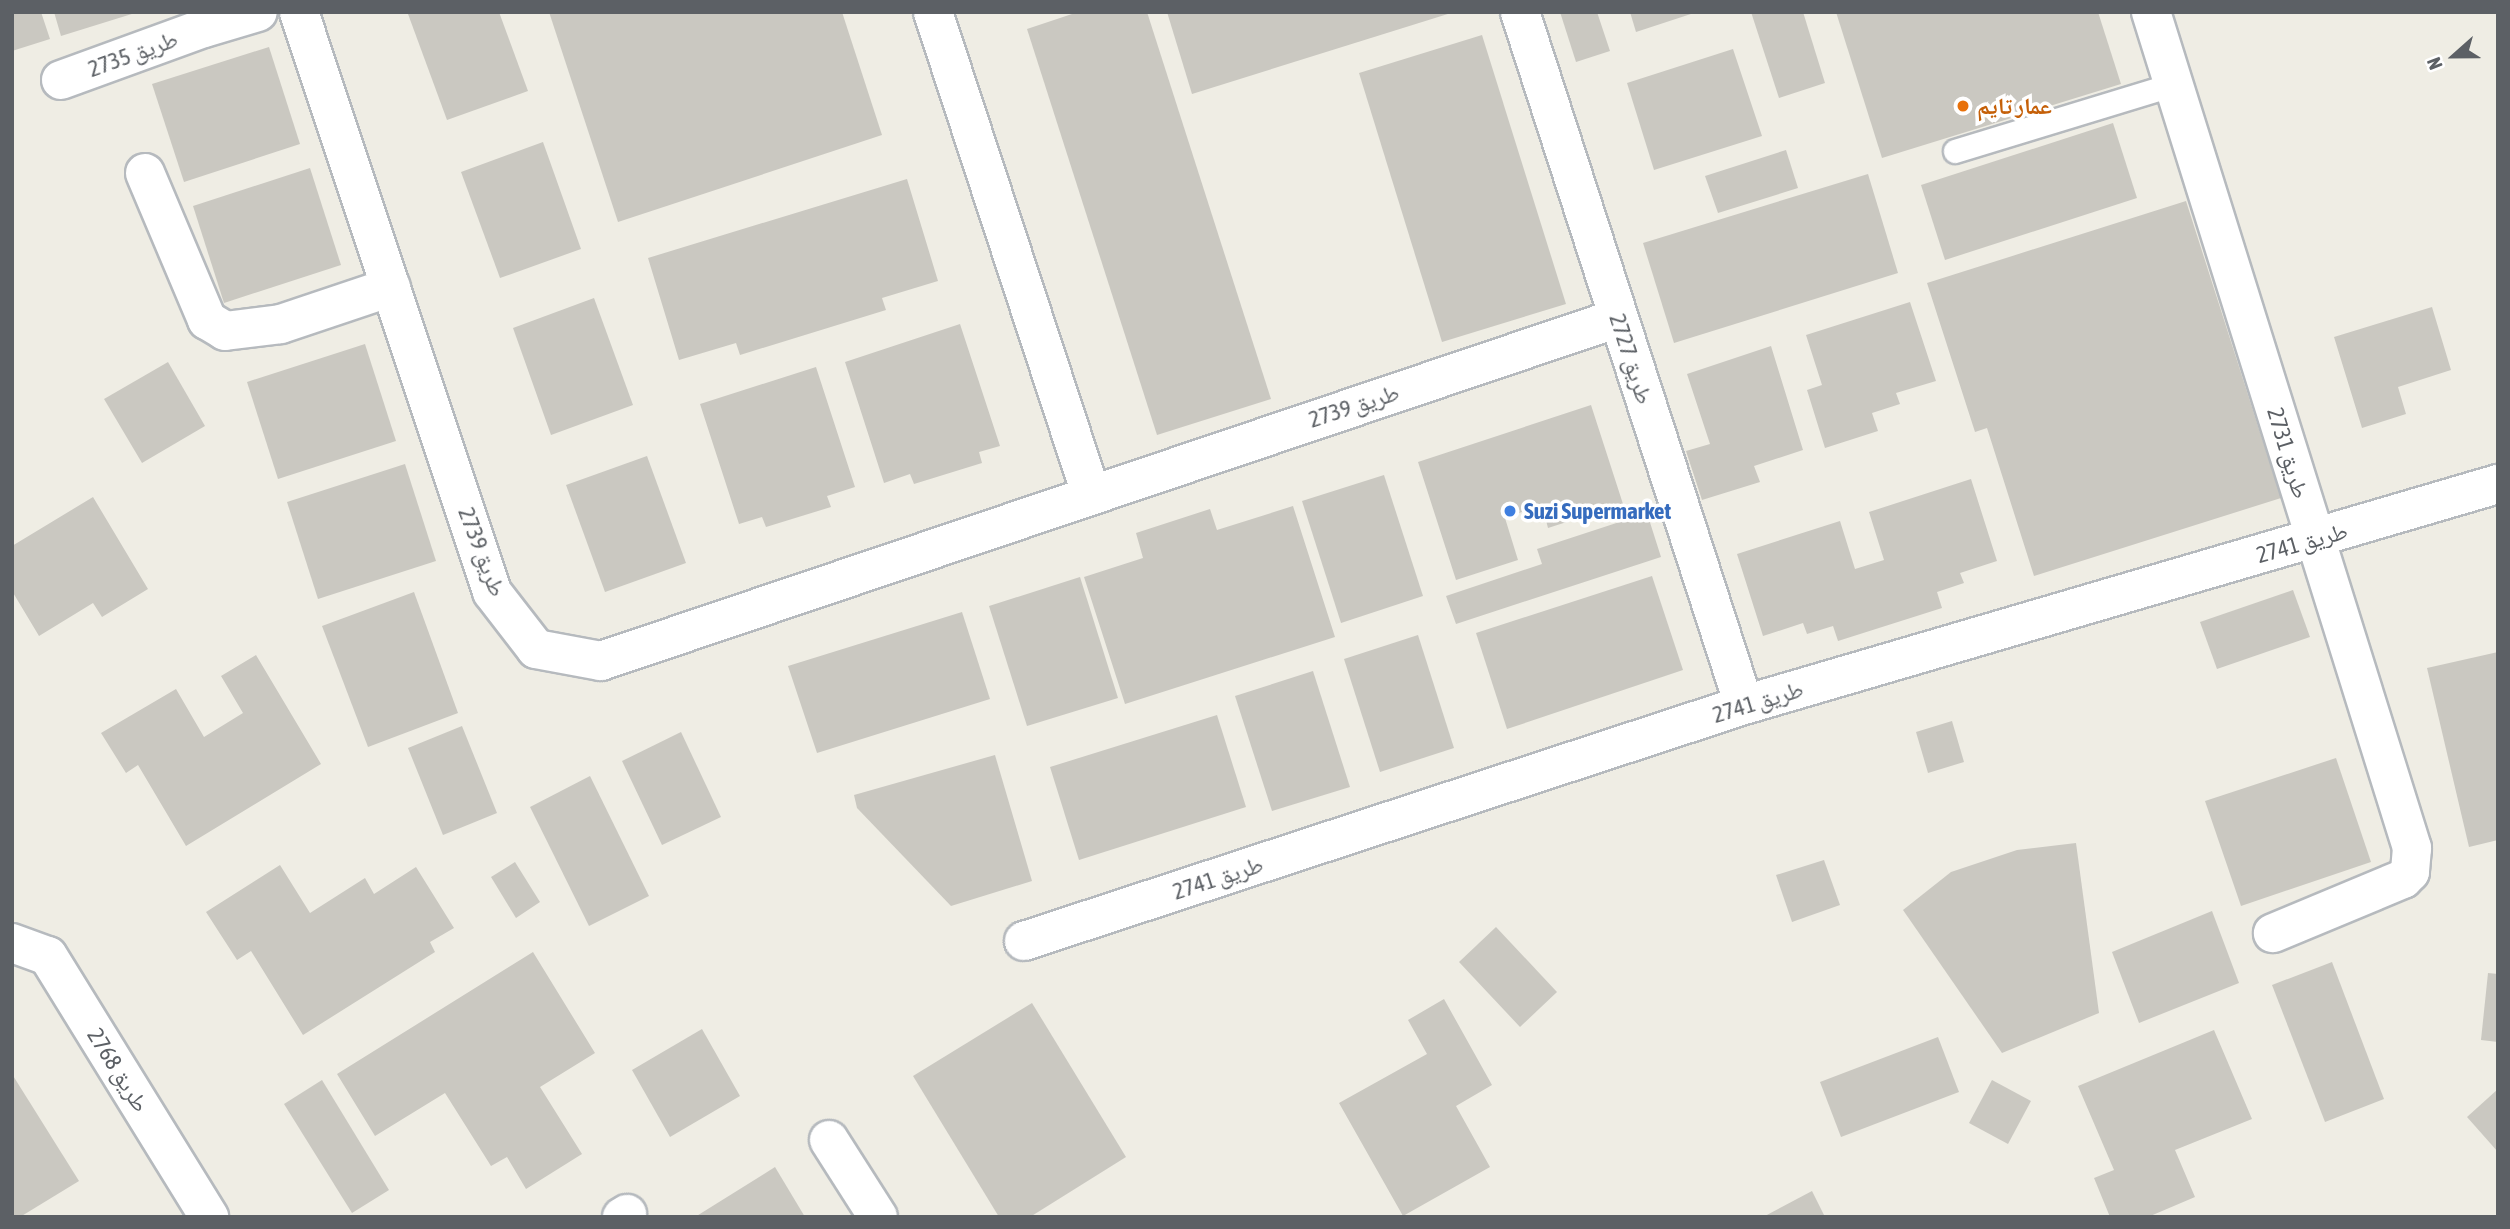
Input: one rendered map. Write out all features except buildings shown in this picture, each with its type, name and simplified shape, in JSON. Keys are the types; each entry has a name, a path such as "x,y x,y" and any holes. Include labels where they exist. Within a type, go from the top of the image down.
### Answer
{"street":[{"name":"طريق 2735","path":"61,80 202,20 258,12"},
{"name":"طريق 2739","path":"299,12 492,593 536,649 601,661 1618,318"},
{"path":"933,12 1091,494"},
{"name":"طريق 2727","path":"1520,12 1744,705"},
{"name":"طريق 2731","path":"2151,12 2412,848 2413,860 2403,880 2273,933"},
{"path":"145,173 207,320 225,331 281,324 391,287"},
{"name":"طريق 2741","path":"1024,942 1744,705 2498,484"},
{"name":"طريق 2768","path":"12,943 48,956 209,1217"},
{"path":"829,1140 878,1217"}],"lane":[{"path":"1955,151 2174,84"}],"place":[{"name":"عمار تايم","path":"1963,106"},
{"name":"Suzi Supermarket","path":"1510,511"}]}
